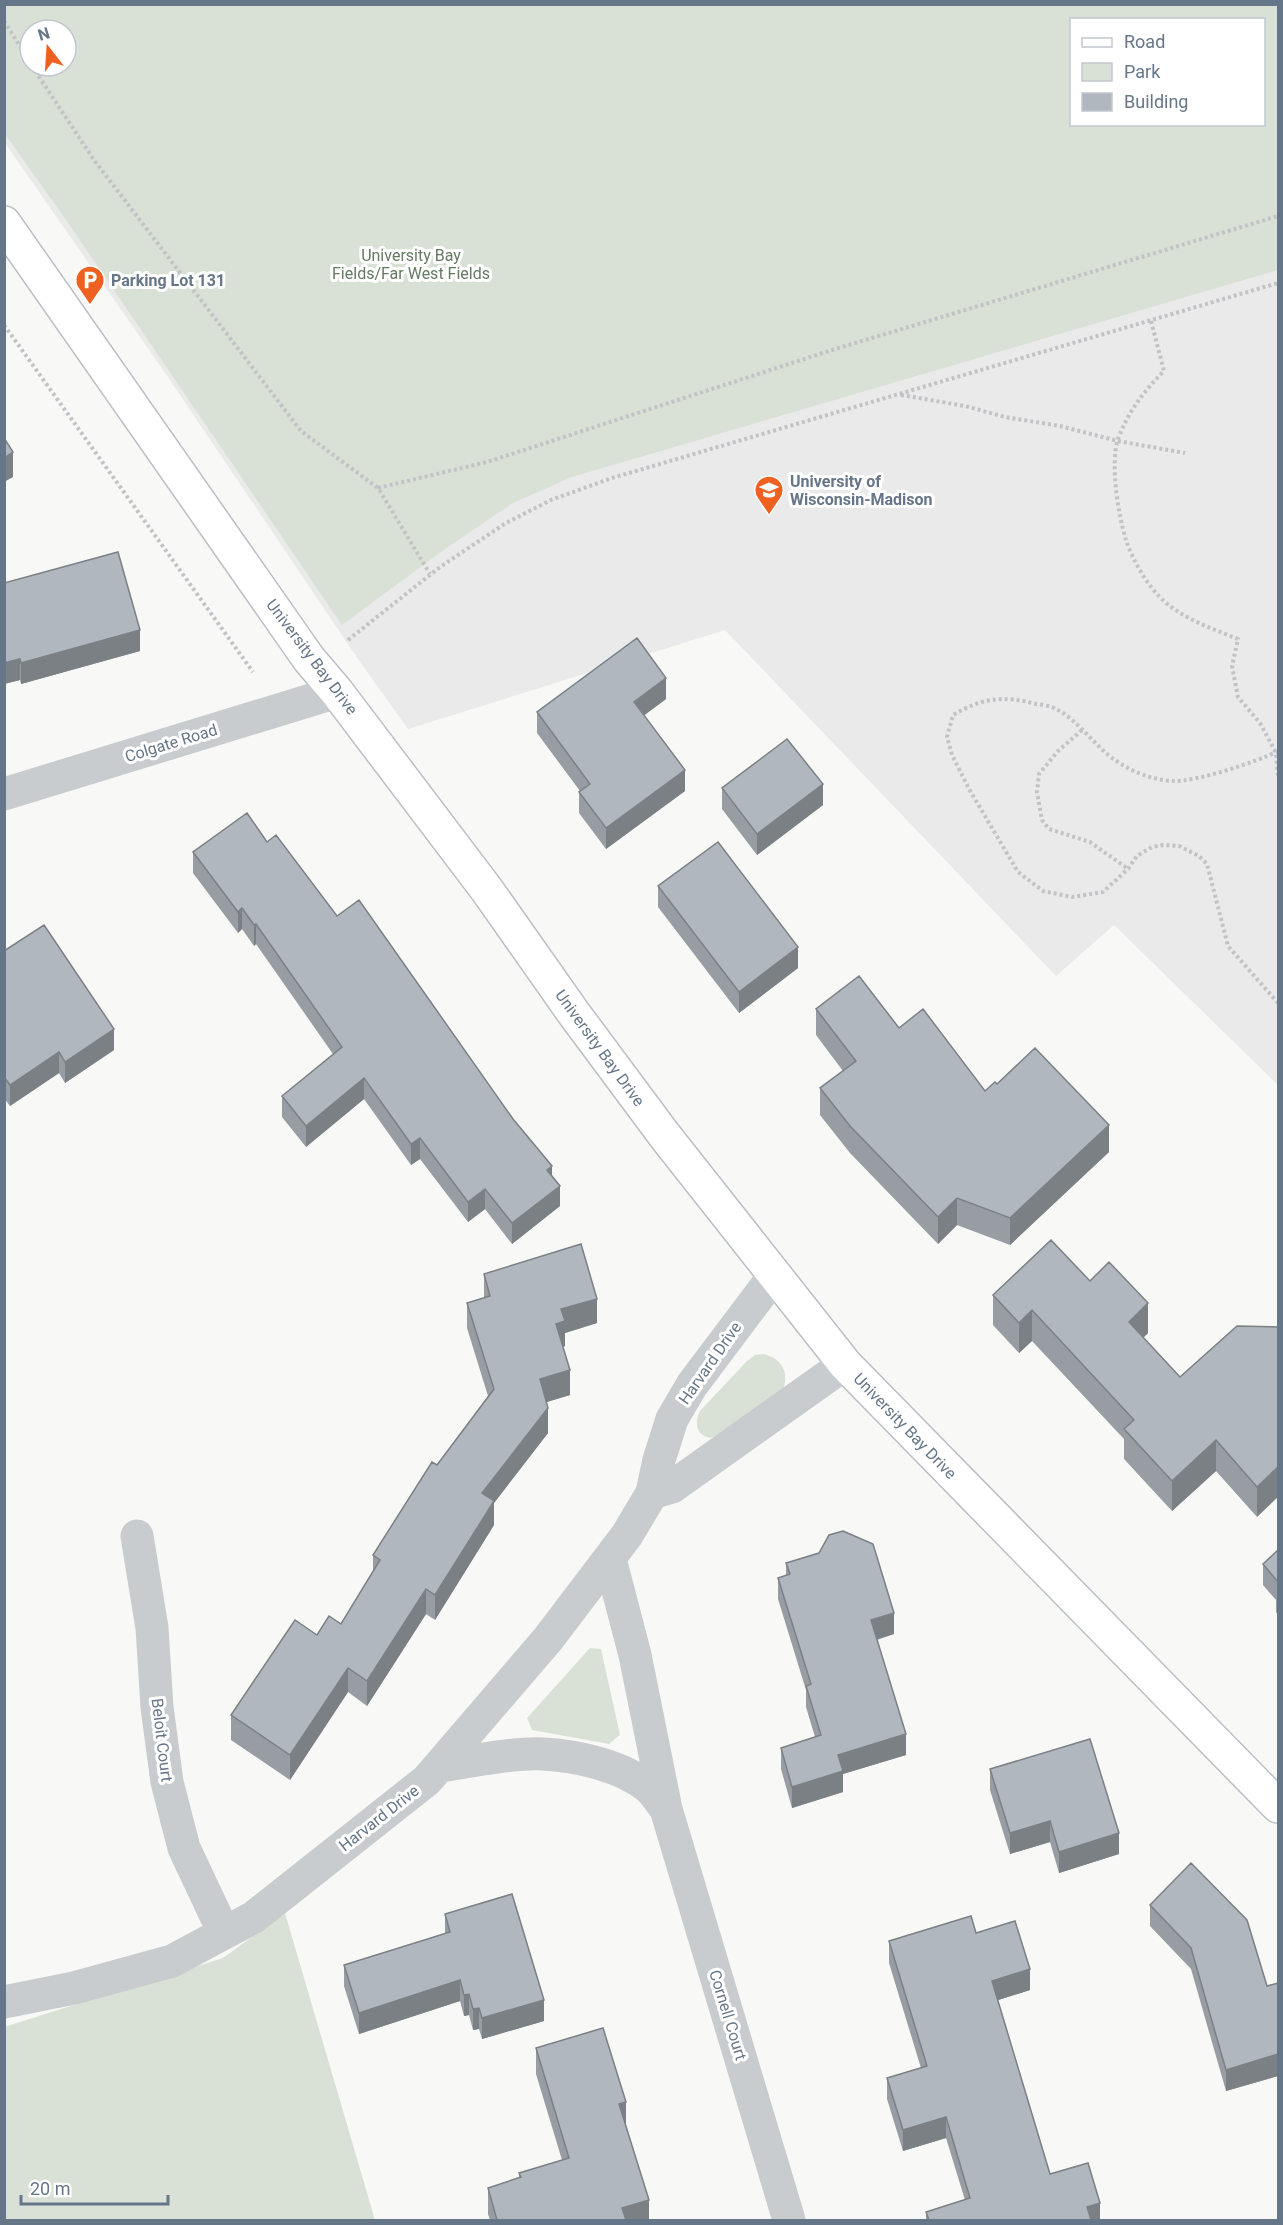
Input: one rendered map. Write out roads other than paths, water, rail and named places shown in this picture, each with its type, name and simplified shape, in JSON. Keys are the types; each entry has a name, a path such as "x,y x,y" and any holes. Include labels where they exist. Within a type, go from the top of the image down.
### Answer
{"street":[{"name":"University Bay Drive","path":"4,223 309,659 337,692 487,890 575,1015 774,1276 845,1364 1278,1806"},
{"name":"Colgate Road","path":"4,794 337,692"},
{"name":"Harvard Drive","path":"4,2002 74,1988 172,1961 224,1934 254,1917 427,1780 548,1639 610,1559 652,1493 659,1460 672,1419 692,1385 774,1276"},
{"path":"652,1493 679,1483 845,1364"},
{"name":"Beloit Court","path":"137,1536 152,1628 157,1707 167,1782 184,1848 224,1934"},
{"name":"Cornell Court","path":"610,1559 634,1655 666,1809 789,2220"},
{"name":"Cornell Court","path":"439,1766 543,1754 581,1759 638,1780 650,1789 666,1809"}],"place":[{"name":"Parking Lot 131","path":"90,306"},
{"name":"University of Wisconsin-Madison","path":"769,516"}],"park label":[{"name":"University Bay Fields/Far West Fields","path":"411,264"}]}
